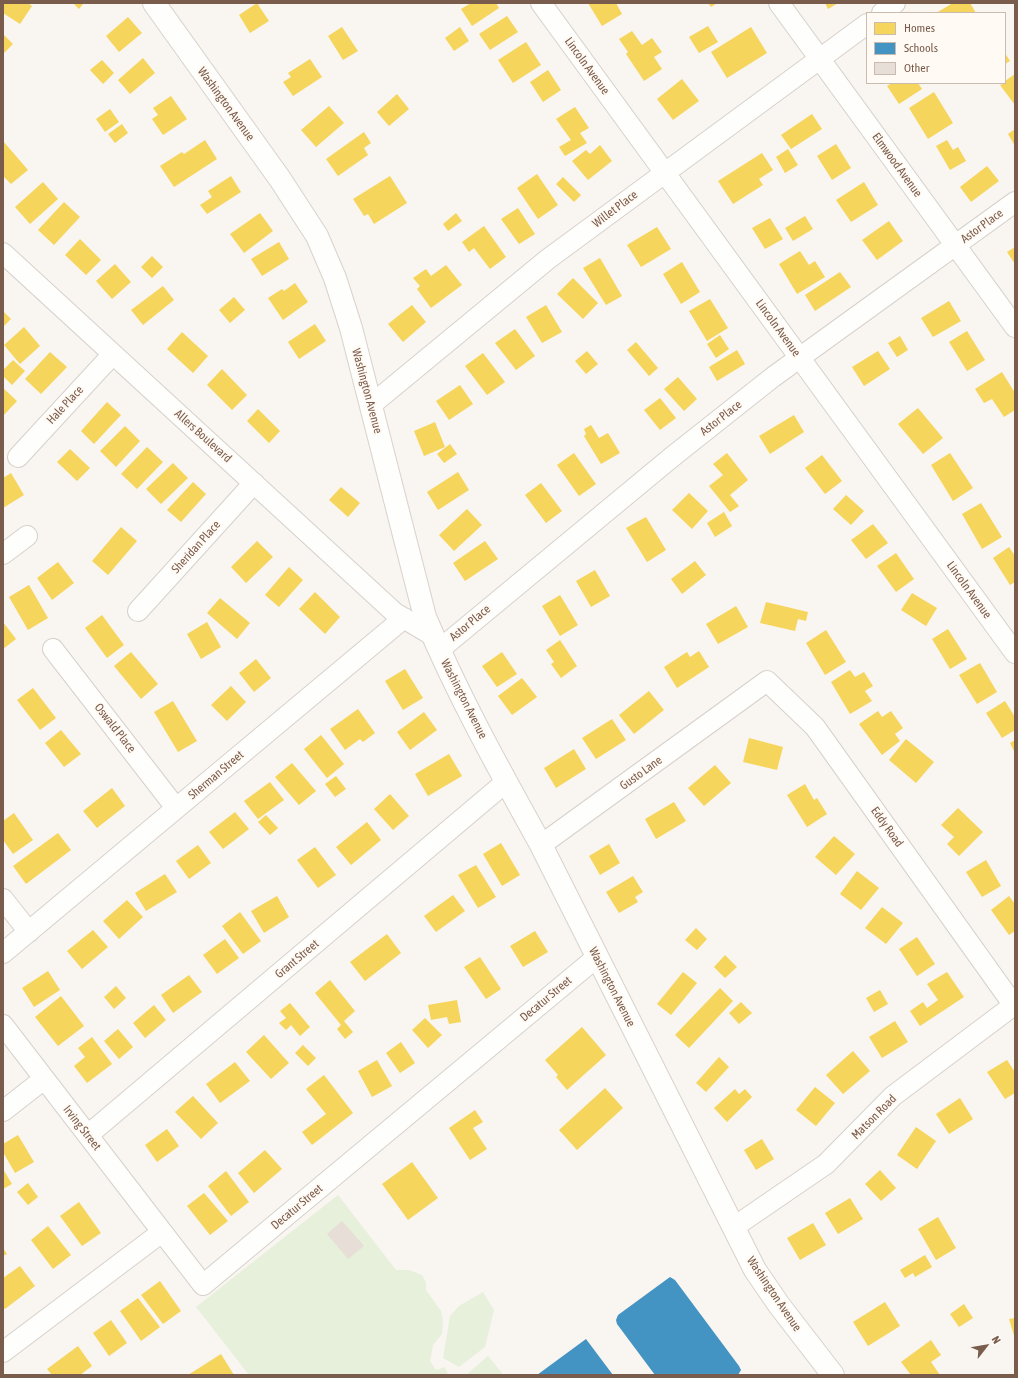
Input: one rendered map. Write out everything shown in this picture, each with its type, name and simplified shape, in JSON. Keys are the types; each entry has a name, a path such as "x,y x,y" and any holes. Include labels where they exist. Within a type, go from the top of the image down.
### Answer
{"street":[{"name":"Washington Avenue","path":"154,3 280,179 317,236 335,278 351,328 425,618 435,642 506,782 541,845 596,957 755,1270 771,1294 833,1375"},
{"name":"Lincoln Avenue","path":"540,3 1015,653"},
{"name":"Elmwood Avenue","path":"779,3 1015,327"},
{"path":"883,12 895,3"},
{"name":"Willet Place","path":"371,405 548,259 664,172 866,25"},
{"name":"Astor Place","path":"435,642 773,377 1015,202"},
{"name":"Allers Boulevard","path":"3,253 395,612 404,618"},
{"name":"Hale Place","path":"18,457 113,354"},
{"name":"Sheridan Place","path":"138,611 254,483"},
{"path":"3,554 27,536"},
{"path":"404,618 435,642"},
{"name":"Sherman Street","path":"3,953 404,618"},
{"name":"Oswald Place","path":"53,649 176,808"},
{"name":"Eddy Road","path":"741,700 767,681 815,727 1014,1006"},
{"name":"Gusto Lane","path":"541,845 741,700"},
{"name":"Grant Street","path":"88,1135 506,782"},
{"path":"3,899 29,932"},
{"name":"Decatur Street","path":"162,1232 203,1285 596,957"},
{"name":"Matson Road","path":"734,1227 826,1164 893,1096 1014,1006"},
{"name":"Irving Street","path":"3,1025 162,1232"},
{"path":"3,1111 44,1079"},
{"path":"3,1352 162,1232"}],"green space":[{"path":"338,1195 396,1270 409,1270 422,1275 426,1282 426,1290 441,1311 443,1321 442,1334 433,1345 430,1361 436,1370 445,1367 448,1375 249,1375 196,1307"},
{"path":"483,1292 494,1310 485,1347 459,1367 443,1358 450,1316 459,1306"},
{"path":"488,1356 502,1373 500,1375 466,1375"}],"building: Homes":[{"path":"3,3 28,3 32,6 20,24 3,13"},
{"path":"73,3 84,3 79,9"},
{"path":"257,3 269,21 250,33 239,15"},
{"path":"471,3 496,3 499,8 472,26 461,9"},
{"path":"588,3 616,3 622,14 602,26"},
{"path":"708,3 717,3 711,7"},
{"path":"825,3 838,3 828,9"},
{"path":"953,3 970,3 975,12 938,12"},
{"path":"507,16 518,32 490,50 479,34"},
{"path":"128,17 142,33 119,52 106,36"},
{"path":"708,26 718,42 699,53 689,37"},
{"path":"342,27 358,51 343,60 328,36"},
{"path":"460,27 469,41 454,51 445,38"},
{"path":"751,27 767,53 727,78 711,52"},
{"path":"632,31 642,45 652,38 662,52 654,57 662,69 644,81 626,54 628,52 619,39"},
{"path":"3,34 13,44 3,54"},
{"path":"526,42 541,65 513,83 498,60"},
{"path":"1006,55 1010,61 1006,63"},
{"path":"143,58 155,73 130,94 118,80"},
{"path":"310,59 322,77 293,96 283,82 291,77 288,73"},
{"path":"102,60 114,73 103,84 90,70"},
{"path":"548,70 561,90 543,102 530,82"},
{"path":"1015,74 1015,105 1000,85 1006,84 1006,80"},
{"path":"682,79 699,101 673,120 657,99"},
{"path":"890,84 919,84 922,89 899,104 887,86"},
{"path":"934,92 953,123 928,139 909,108"},
{"path":"397,94 409,109 389,126 377,112"},
{"path":"171,96 187,119 163,135 152,119 158,115 153,108"},
{"path":"329,106 344,123 316,147 301,130"},
{"path":"575,107 589,128 580,133 587,143 565,156 559,147 571,140 556,119"},
{"path":"110,109 119,122 105,132 96,119"},
{"path":"812,114 822,129 791,149 781,135"},
{"path":"122,124 128,133 115,143 108,134"},
{"path":"1015,129 1015,146 1008,134"},
{"path":"364,132 371,143 364,148 368,155 338,176 326,159"},
{"path":"205,140 217,159 174,187 160,166 182,152 184,154"},
{"path":"947,140 953,150 958,147 966,161 950,170 936,146"},
{"path":"3,141 28,170 11,184 3,176"},
{"path":"836,144 851,168 832,180 817,156"},
{"path":"600,145 612,161 588,180 572,161 586,150 590,154"},
{"path":"788,149 798,165 785,173 776,157"},
{"path":"762,153 773,170 759,179 763,185 733,204 718,181"},
{"path":"987,166 999,181 971,202 960,187"},
{"path":"537,174 558,205 538,219 517,188"},
{"path":"231,176 241,192 207,214 200,205 212,197 208,191"},
{"path":"390,176 407,203 374,224 368,214 364,216 353,199"},
{"path":"563,177 581,195 574,202 556,184"},
{"path":"43,182 58,199 30,224 15,207"},
{"path":"864,182 878,205 851,222 836,200"},
{"path":"64,202 80,217 54,245 38,230"},
{"path":"518,208 535,234 519,244 501,219"},
{"path":"260,213 273,231 244,253 230,234"},
{"path":"456,213 462,221 448,231 443,224"},
{"path":"805,216 813,229 793,241 785,228"},
{"path":"770,218 783,239 765,249 752,228"},
{"path":"889,221 903,241 877,260 862,240"},
{"path":"484,226 506,257 490,269 474,248 469,252 462,242"},
{"path":"657,227 671,249 641,267 627,245"},
{"path":"80,239 101,260 86,275 65,255"},
{"path":"279,242 289,259 262,276 251,259"},
{"path":"1015,247 1015,264 1007,252"},
{"path":"800,251 809,265 815,261 825,277 797,294 779,264"},
{"path":"152,256 163,267 152,278 141,267"},
{"path":"600,258 622,296 606,305 583,268"},
{"path":"682,262 700,292 681,304 663,274"},
{"path":"115,264 131,282 112,299 96,281"},
{"path":"446,265 462,285 431,308 417,289 420,286 413,278 426,269 431,276"},
{"path":"840,272 851,287 815,311 805,295"},
{"path":"573,278 598,303 583,319 557,294"},
{"path":"295,283 308,302 283,320 268,298 282,289 284,291"},
{"path":"163,286 174,300 143,325 131,310"},
{"path":"234,297 245,310 230,323 219,310"},
{"path":"710,299 728,328 707,341 689,311"},
{"path":"949,301 961,321 933,337 921,318"},
{"path":"412,305 426,322 403,342 388,324"},
{"path":"546,305 562,332 542,343 526,317"},
{"path":"3,311 11,319 3,327"},
{"path":"315,324 326,341 299,359 288,342"},
{"path":"24,327 40,346 20,364 4,345"},
{"path":"515,329 535,356 516,370 495,343"},
{"path":"967,331 985,360 967,371 949,342"},
{"path":"182,332 208,356 193,373 167,349"},
{"path":"720,335 729,349 716,358 707,344"},
{"path":"900,336 908,350 897,357 888,343"},
{"path":"636,342 658,368 649,376 627,350"},
{"path":"737,350 745,364 717,381 709,367"},
{"path":"587,351 598,364 586,374 575,361"},
{"path":"878,351 890,369 864,386 852,367"},
{"path":"50,352 67,367 41,394 25,379"},
{"path":"483,353 505,382 487,395 465,366"},
{"path":"13,360 25,371 12,385 3,376 3,370"},
{"path":"222,369 247,395 232,410 207,385"},
{"path":"1002,372 1015,393 1015,410 1004,417 992,399 984,403 975,389"},
{"path":"678,377 697,399 684,411 664,389"},
{"path":"460,385 473,404 449,420 436,401"},
{"path":"3,388 17,401 3,416"},
{"path":"660,398 676,418 660,430 644,410"},
{"path":"107,402 121,415 94,444 81,431"},
{"path":"918,408 943,438 923,454 898,424"},
{"path":"258,409 280,431 269,443 247,421"},
{"path":"794,415 804,432 770,454 759,436"},
{"path":"435,422 445,447 424,456 414,431"},
{"path":"591,425 599,438 608,433 620,453 601,464 584,436 586,434 584,429"},
{"path":"125,426 140,441 116,467 100,451"},
{"path":"450,444 457,454 444,463 437,454"},
{"path":"147,447 163,462 137,489 121,474"},
{"path":"70,449 90,468 77,481 57,462"},
{"path":"574,453 596,484 579,496 557,465"},
{"path":"727,453 748,480 730,495 739,506 730,512 709,486 723,475 713,464"},
{"path":"950,453 973,488 953,501 931,465"},
{"path":"822,455 842,481 825,494 805,468"},
{"path":"173,463 188,478 161,504 146,489"},
{"path":"458,472 469,490 438,510 427,492"},
{"path":"11,473 24,495 3,508 3,478"},
{"path":"193,482 206,494 181,522 167,510"},
{"path":"541,483 562,511 546,523 525,495"},
{"path":"341,487 360,503 348,517 329,500"},
{"path":"689,493 708,511 692,529 672,510"},
{"path":"846,495 864,511 851,525 833,509"},
{"path":"981,503 1002,537 982,549 962,514"},
{"path":"467,509 482,525 454,551 439,535"},
{"path":"724,512 732,526 715,537 707,523"},
{"path":"646,517 666,550 647,562 626,528"},
{"path":"873,524 888,543 866,559 851,540"},
{"path":"121,527 137,541 108,575 92,561"},
{"path":"257,541 273,557 246,583 231,567"},
{"path":"485,541 498,559 465,581 453,563"},
{"path":"1009,547 1015,556 1015,582 1010,585 993,558"},
{"path":"896,553 914,579 896,592 877,566"},
{"path":"695,561 706,575 682,594 671,579"},
{"path":"58,562 74,583 52,600 37,578"},
{"path":"289,567 303,580 279,607 265,595"},
{"path":"595,570 610,596 591,607 576,581"},
{"path":"29,585 48,618 28,630 9,597"},
{"path":"315,592 340,617 325,634 299,609"},
{"path":"912,593 937,608 926,626 901,610"},
{"path":"560,595 578,625 560,636 542,606"},
{"path":"220,598 250,623 237,639 207,613"},
{"path":"766,602 808,612 806,621 798,619 795,631 760,623"},
{"path":"736,606 748,627 718,644 706,624"},
{"path":"102,615 124,645 107,658 85,628"},
{"path":"3,622 16,639 3,649"},
{"path":"207,622 221,647 201,659 187,634"},
{"path":"948,629 967,659 950,669 932,639"},
{"path":"826,630 846,662 825,675 806,643"},
{"path":"560,640 577,666 561,678 551,664 554,662 546,650"},
{"path":"699,651 709,667 677,688 664,667 687,652 690,657"},
{"path":"131,652 158,684 141,699 114,666"},
{"path":"502,652 517,674 497,687 482,666"},
{"path":"256,659 271,678 254,692 239,673"},
{"path":"980,663 997,692 977,704 959,675"},
{"path":"405,669 423,698 403,710 385,681"},
{"path":"850,670 855,677 864,672 873,686 865,691 872,701 850,714 831,682"},
{"path":"522,678 537,697 512,715 498,696"},
{"path":"231,686 246,702 227,721 211,705"},
{"path":"33,688 56,718 40,730 17,700"},
{"path":"649,691 664,710 634,734 619,715"},
{"path":"173,701 197,741 178,752 154,712"},
{"path":"1005,701 1015,717 1015,730 1002,738 986,713"},
{"path":"358,709 375,733 363,742 360,739 345,750 330,729"},
{"path":"878,711 882,717 891,711 903,728 895,734 900,741 882,755 859,724"},
{"path":"424,712 437,730 410,750 397,732"},
{"path":"612,719 626,740 596,759 582,738"},
{"path":"61,730 81,754 64,767 45,743"},
{"path":"321,735 344,764 327,778 304,749"},
{"path":"749,738 783,747 777,770 743,762"},
{"path":"906,739 934,762 916,783 889,760"},
{"path":"1015,740 1015,753 1010,743"},
{"path":"574,749 586,769 556,788 544,768"},
{"path":"449,754 462,776 428,796 415,774"},
{"path":"292,763 316,791 299,805 275,777"},
{"path":"715,765 731,783 704,806 688,788"},
{"path":"336,776 346,789 335,797 325,784"},
{"path":"270,782 284,800 258,819 244,801"},
{"path":"805,784 814,800 817,798 827,814 807,827 787,795"},
{"path":"112,788 125,806 97,828 83,811"},
{"path":"390,794 409,816 393,830 374,809"},
{"path":"674,802 686,821 656,839 645,819"},
{"path":"958,808 983,832 959,856 947,844 954,837 941,825"},
{"path":"235,812 249,829 223,849 209,832"},
{"path":"14,813 33,840 13,854 3,840 3,821"},
{"path":"266,815 278,828 270,835 258,822"},
{"path":"367,822 381,840 351,865 336,847"},
{"path":"58,833 71,850 26,884 13,866"},
{"path":"834,836 855,854 836,875 815,857"},
{"path":"501,843 520,875 502,886 483,854"},
{"path":"609,844 620,863 600,875 589,856"},
{"path":"198,845 211,863 189,879 176,861"},
{"path":"315,847 336,875 318,888 297,860"},
{"path":"986,860 1001,886 982,897 966,872"},
{"path":"476,865 496,897 478,908 458,875"},
{"path":"857,871 879,888 861,910 840,894"},
{"path":"165,874 177,892 146,911 135,893"},
{"path":"633,876 643,892 635,897 638,902 619,913 606,892"},
{"path":"453,895 465,911 436,932 424,916"},
{"path":"277,896 289,917 264,933 251,911"},
{"path":"1009,896 1015,904 1015,931 1009,935 991,910"},
{"path":"127,900 143,917 119,939 103,921"},
{"path":"882,907 903,923 886,944 865,928"},
{"path":"240,912 261,941 243,954 222,926"},
{"path":"696,928 707,939 697,950 685,940"},
{"path":"93,930 108,947 82,969 67,951"},
{"path":"535,931 548,952 523,967 510,946"},
{"path":"387,934 401,953 365,981 350,962"},
{"path":"917,937 935,964 917,976 899,949"},
{"path":"225,939 239,958 217,974 203,955"},
{"path":"725,955 737,967 725,978 714,967"},
{"path":"480,957 501,989 486,999 464,967"},
{"path":"48,971 60,990 34,1007 22,988"},
{"path":"683,972 697,983 671,1015 657,1004"},
{"path":"947,972 964,997 920,1026 910,1011 923,1002 927,1008 938,1000 927,984"},
{"path":"189,975 202,992 173,1013 161,995"},
{"path":"330,980 355,1011 344,1021 353,1032 345,1039 337,1029 341,1025 315,993"},
{"path":"116,986 126,998 114,1009 104,997"},
{"path":"720,988 733,1001 689,1048 675,1035"},
{"path":"880,990 888,1004 874,1012 866,998"},
{"path":"61,996 84,1026 58,1046 35,1017"},
{"path":"457,1000 461,1022 449,1024 447,1017 431,1020 428,1005"},
{"path":"741,1002 752,1013 739,1024 729,1013"},
{"path":"290,1003 310,1027 300,1036 291,1025 286,1030 279,1023 286,1018 280,1011"},
{"path":"154,1005 166,1020 145,1038 133,1023"},
{"path":"425,1018 442,1035 428,1048 412,1030"},
{"path":"895,1021 908,1042 882,1058 869,1037"},
{"path":"582,1027 606,1055 567,1090 556,1077 558,1075 545,1060"},
{"path":"118,1029 133,1047 119,1059 104,1041"},
{"path":"264,1035 289,1063 271,1079 246,1052"},
{"path":"92,1037 112,1064 87,1083 74,1066 85,1057 78,1048"},
{"path":"401,1042 415,1063 400,1073 386,1053"},
{"path":"303,1045 316,1058 308,1066 295,1053"},
{"path":"853,1051 870,1071 843,1094 826,1075"},
{"path":"719,1057 729,1067 706,1092 696,1083"},
{"path":"377,1060 392,1086 372,1097 358,1071"},
{"path":"1007,1060 1015,1072 1015,1093 1005,1099 987,1072"},
{"path":"235,1062 250,1081 220,1103 206,1084"},
{"path":"324,1075 353,1113 312,1145 302,1132 326,1114 306,1089"},
{"path":"815,1087 835,1103 816,1126 796,1110"},
{"path":"605,1088 623,1108 577,1150 559,1130"},
{"path":"735,1089 739,1094 745,1089 752,1097 727,1122 714,1108"},
{"path":"193,1096 218,1123 201,1139 175,1112"},
{"path":"960,1098 973,1119 949,1134 936,1114"},
{"path":"475,1110 483,1122 473,1128 487,1149 470,1160 449,1128"},
{"path":"916,1127 936,1141 917,1169 897,1155"},
{"path":"167,1129 179,1146 157,1162 145,1145"},
{"path":"18,1135 34,1162 15,1173 3,1152 3,1144"},
{"path":"762,1139 774,1159 756,1170 744,1150"},
{"path":"265,1150 282,1169 254,1193 238,1173"},
{"path":"412,1162 438,1198 408,1220 382,1184"},
{"path":"3,1169 12,1184 3,1189"},
{"path":"880,1170 896,1188 881,1201 865,1184"},
{"path":"226,1171 249,1202 231,1216 208,1186"},
{"path":"28,1183 38,1197 28,1205 17,1192"},
{"path":"204,1193 228,1221 210,1235 187,1206"},
{"path":"850,1198 863,1219 838,1234 825,1213"},
{"path":"79,1202 101,1233 82,1246 60,1216"},
{"path":"938,1217 956,1248 936,1260 918,1229"},
{"path":"813,1223 826,1245 800,1260 787,1238"},
{"path":"48,1226 71,1255 53,1269 31,1240"},
{"path":"3,1248 7,1254 3,1256"},
{"path":"925,1255 932,1267 915,1277 913,1273 905,1278 900,1270"},
{"path":"20,1266 35,1286 5,1309 3,1307 3,1278"},
{"path":"160,1281 181,1311 163,1324 141,1295"},
{"path":"138,1298 160,1327 141,1341 120,1311"},
{"path":"885,1302 900,1326 868,1346 853,1322"},
{"path":"964,1304 973,1318 959,1327 950,1314"},
{"path":"1015,1318 1015,1339 1009,1319"},
{"path":"111,1320 127,1343 109,1356 93,1333"},
{"path":"931,1340 941,1355 931,1362 940,1375 911,1375 901,1362"},
{"path":"78,1346 92,1366 80,1375 52,1375 47,1369"},
{"path":"221,1354 234,1375 188,1375"}],"building: Schools":[{"path":"670,1277 675,1280 739,1366 741,1370 738,1375 655,1375 617,1324 616,1320 618,1315"},
{"path":"586,1339 613,1375 537,1375"}],"building: Other":[{"path":"342,1221 364,1246 348,1259 327,1234"}]}
